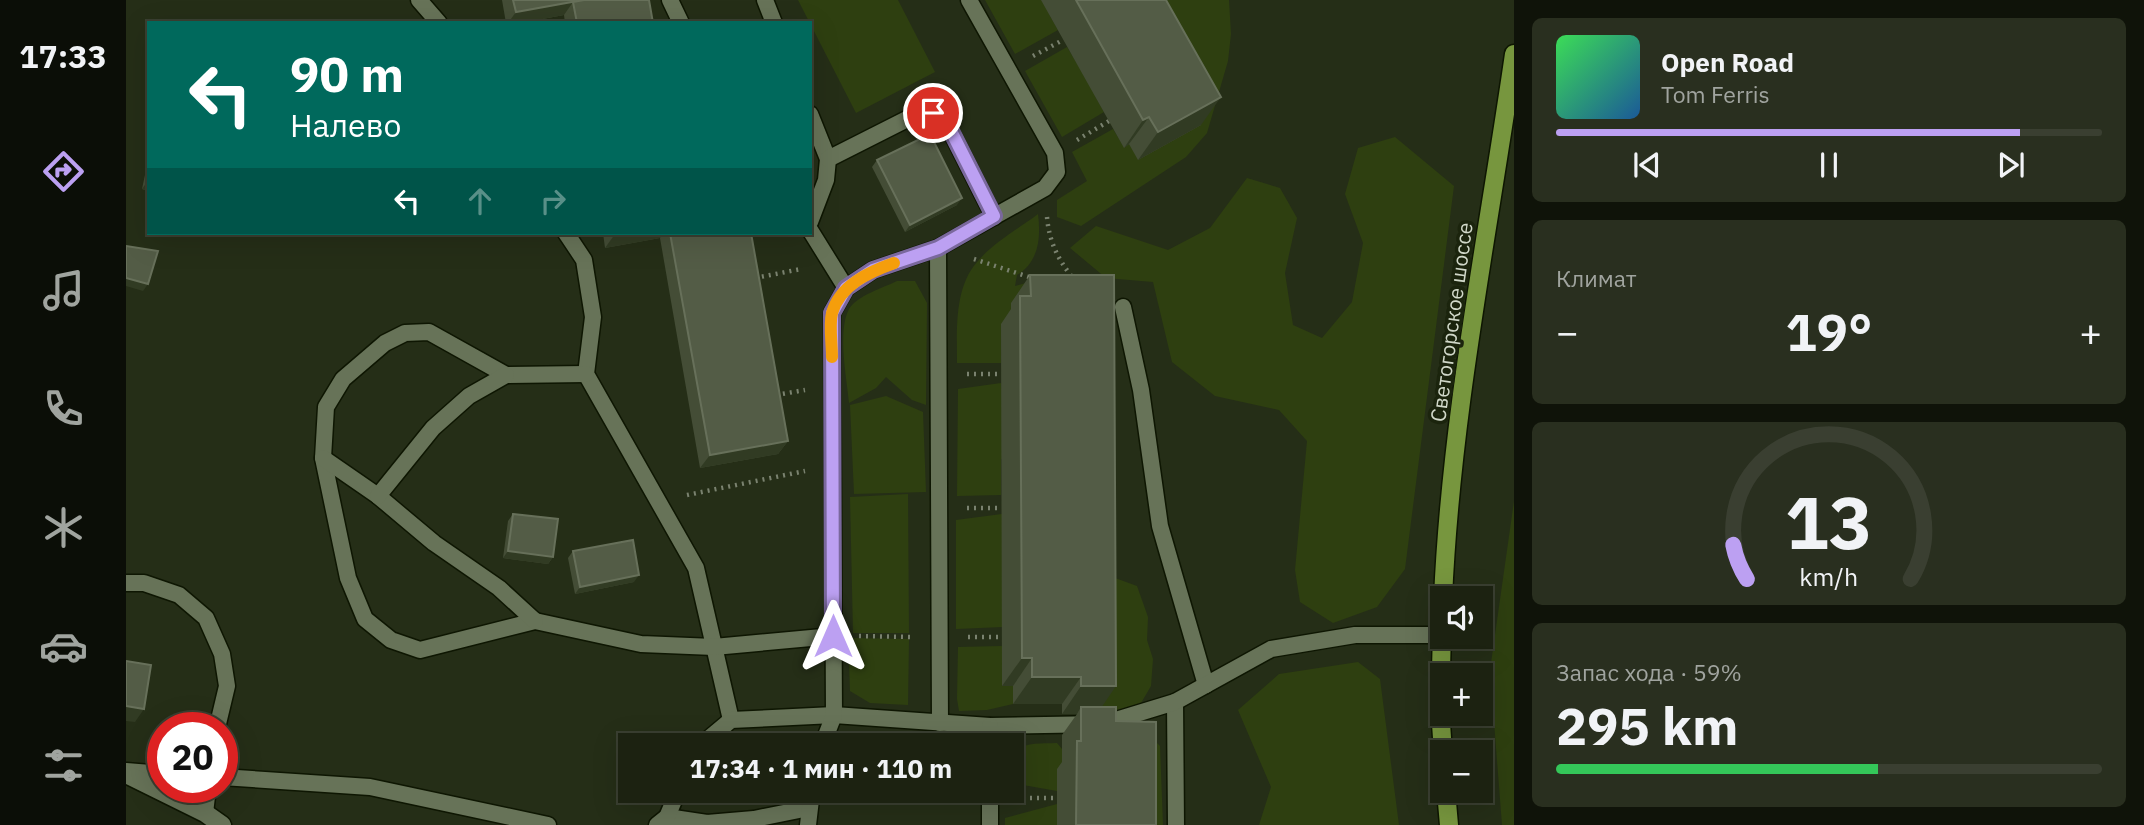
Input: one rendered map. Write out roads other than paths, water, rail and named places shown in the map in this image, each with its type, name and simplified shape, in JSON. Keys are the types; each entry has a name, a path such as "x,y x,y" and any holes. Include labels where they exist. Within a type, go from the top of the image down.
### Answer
{"main road":[{"name":"Светогорское шоссе","path":"1444,586 1447,522 1470,334 1514,54"},
{"path":"1442,649 1442,740"},
{"path":"1447,803 1449,825"}],"street":[{"path":"126,773 205,813 222,825"}],"lane":[{"path":"419,0 437,21"},
{"path":"670,0 680,21"},
{"path":"765,0 773,21"},
{"path":"827,733 834,715 832,313 846,288 873,270 938,248 1045,188 1057,172 1055,153 969,0"},
{"path":"828,159 915,115 933,113 948,125 994,216"},
{"path":"812,119 828,159 826,180 812,217"},
{"path":"812,233 846,288"},
{"path":"567,235 584,260 593,317 586,374 696,568 731,720"},
{"path":"938,248 940,723"},
{"path":"1123,307 1141,390 1160,526 1206,685"},
{"path":"506,375 429,332 405,333 385,343 343,379 326,407 323,458 348,578 365,619 391,640 421,650 535,621 641,644 714,647 833,636"},
{"path":"378,496 433,428 469,396 506,375 586,374"},
{"path":"323,458 378,496 434,543 499,588 535,621"},
{"path":"126,583 144,583 178,595 206,618 222,654 227,686 221,712"},
{"path":"716,733 731,720 834,715 990,726 1103,724 1175,702 1271,649 1355,635 1430,633"},
{"path":"1175,702 1177,825"},
{"path":"990,726 990,733"},
{"path":"126,773 147,774"},
{"path":"238,779 370,787 548,825"},
{"path":"205,813 206,803"},
{"path":"672,803 662,821 707,823 754,819 809,808"},
{"path":"808,825 810,803"},
{"path":"990,803 990,825"}]}
